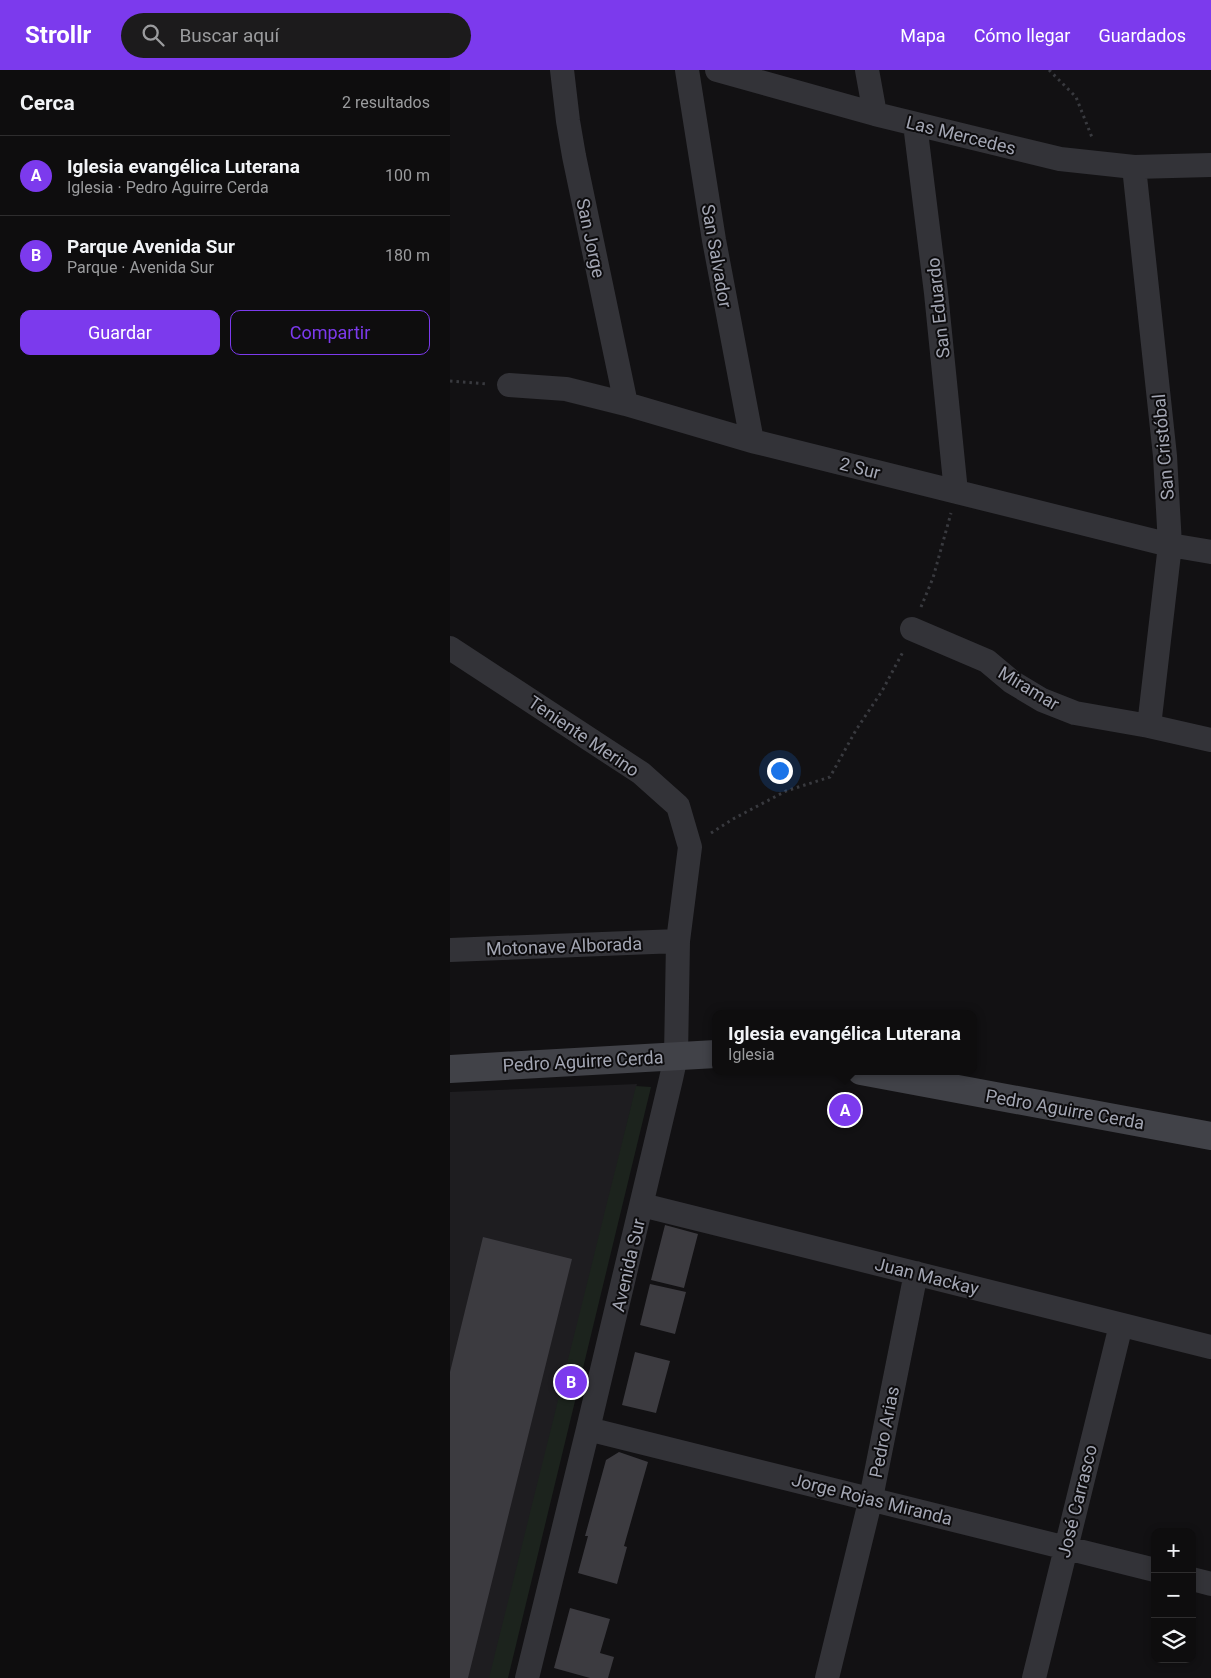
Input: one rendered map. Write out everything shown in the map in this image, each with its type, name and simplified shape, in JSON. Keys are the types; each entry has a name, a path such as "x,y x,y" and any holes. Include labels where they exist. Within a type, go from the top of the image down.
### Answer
{"street":[{"name":"San Jorge","path":"562,70 574,156 626,404"},
{"name":"San Salvador","path":"687,70 714,240 752,441"},
{"name":"Las Mercedes","path":"717,70 875,114 1060,159 1134,167 1211,165"},
{"path":"867,70 875,114"},
{"name":"San Eduardo","path":"915,124 936,293 956,492"},
{"name":"San Cristóbal","path":"1134,167 1165,456 1170,545 1148,726"},
{"name":"2 Sur","path":"509,385 566,389 626,404 752,441 1170,545 1211,552"},
{"name":"Miramar","path":"912,629 987,662 1012,682 1042,700 1074,713 1148,726 1211,740"},
{"name":"Teniente Merino","path":"450,648 641,773 678,806 690,846"},
{"name":"Avenida Sur","path":"527,1678 676,1056 678,941 690,846"},
{"name":"Motonave Alborada","path":"450,950 678,941"},
{"name":"Pedro Aguirre Cerda","path":"450,1069 712,1054"},
{"name":"Pedro Aguirre Cerda","path":"883,1075 1211,1136"},
{"name":"Juan Mackay","path":"642,1204 1211,1347"},
{"name":"Pedro Arias","path":"826,1678 870,1498 916,1273"},
{"name":"José Carrasco","path":"1034,1678 1121,1324"},
{"name":"Jorge Rojas Miranda","path":"588,1429 1151,1569"},
{"path":"1196,1580 1211,1584"}],"path":[{"path":"1049,70 1076,97 1102,164"},
{"path":"450,381 509,385"},
{"path":"690,846 733,819 786,791 830,777 856,730 897,665 932,578 956,492"}],"shaded area":[{"path":"637,1084 491,1678 450,1678 450,1092"},
{"path":"636,1086 651,1087 508,1678 489,1678"}],"building":[{"path":"665,1225 698,1234 684,1288 651,1280"},
{"path":"483,1237 572,1259 468,1678 450,1678 450,1372"},
{"path":"650,1284 686,1292 675,1334 640,1325"},
{"path":"635,1352 670,1361 656,1413 622,1405"},
{"path":"619,1452 648,1462 624,1546 627,1547 617,1584 578,1573 588,1536 585,1536 606,1460"},
{"path":"570,1608 610,1619 600,1653 614,1657 608,1678 590,1678 554,1668"}],"place":[{"name":"Iglesia evangélica Luterana","path":"845,1110"},
{"name":"Parque Avenida Sur","path":"571,1382"}]}
